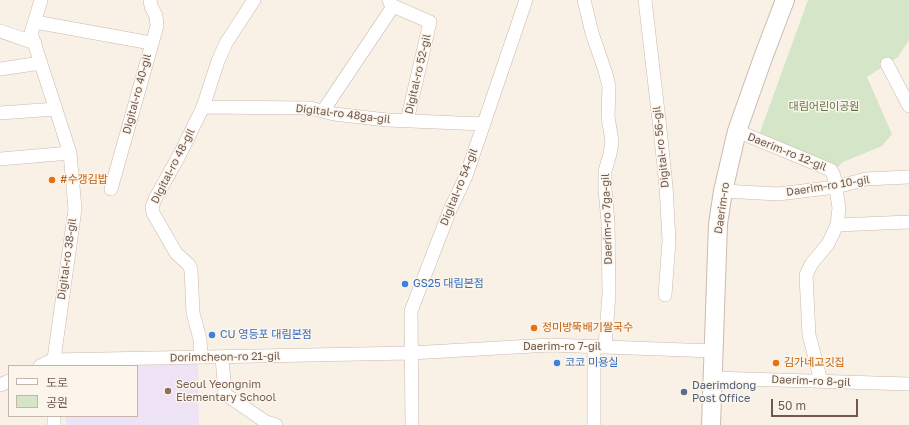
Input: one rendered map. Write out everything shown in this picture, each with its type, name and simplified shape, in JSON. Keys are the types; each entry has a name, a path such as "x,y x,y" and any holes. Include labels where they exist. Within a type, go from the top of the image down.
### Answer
{"street":[{"name":"Digital-ro 38-gil","path":"41,0 32,33 70,153 75,209 52,363"},
{"name":"Digital-ro 40-gil","path":"111,188 157,26 156,16 150,6 150,0"},
{"name":"Digital-ro 48-gil","path":"200,357 200,339 193,313 191,270 189,265 176,253 153,214 152,207 180,154 202,107 226,43 254,0"},
{"name":"Digital-ro 54-gil","path":"412,425 411,312 447,217 466,176 526,0"},
{"name":"Daerim-ro 7ga-gil","path":"584,0 608,86 608,117 612,141 605,171 609,280 600,347 594,425"},
{"name":"Digital-ro 56-gil","path":"645,0 666,186 669,241 665,295"},
{"name":"Daerim-ro","path":"711,425 718,224 723,191 737,131 761,62 785,0"},
{"name":"Digital-ro 52-gil","path":"323,111 392,8 390,3"},
{"name":"Digital-ro 52-gil","path":"390,3 430,22 407,121"},
{"path":"35,22 151,43"},
{"path":"0,31 35,43"},
{"path":"0,69 41,63"},
{"path":"887,64 909,106"},
{"name":"Digital-ro 48ga-gil","path":"202,107 310,108 334,114 381,119 484,124"},
{"path":"0,113 56,109"},
{"name":"Daerim-ro 12-gil","path":"737,131 831,170 834,176 839,208 837,225 828,244 812,263 806,275 809,335 821,381"},
{"path":"0,159 70,153"},
{"name":"Daerim-ro 10-gil","path":"723,191 778,194 836,187 866,179 909,177"},
{"path":"837,225 909,222"},
{"name":"Daerim-ro 7-gil","path":"411,353 550,346 714,351"},
{"name":"Dorimcheon-ro 21-gil","path":"52,363 200,357 411,353"},
{"path":"222,357 225,394 266,422 276,425"},
{"name":"Daerim-ro 8-gil","path":"713,378 909,384"}],"shaded area":[{"name":"Seoul Yeongnim Elementary School","path":"198,364 199,425 66,425 66,417 138,417 137,365"}],"green space":[{"name":"대림어린이공원","path":"808,0 909,0 909,40 898,57 867,77 892,134 882,146 843,162 837,168 759,135"}],"place":[{"name":"#수갱김밥","path":"52,180"},
{"name":"GS25 대림본점","path":"405,284"},
{"name":"정미방뚝배기쌀국수","path":"534,328"},
{"name":"CU 영등포 대림본점","path":"212,335"},
{"name":"코코 미용실","path":"557,363"},
{"name":"김가네고깃집","path":"776,363"},
{"name":"Seoul Yeongnim Elementary School","path":"168,391"},
{"name":"Daerimdong Post Office","path":"684,392"}]}
